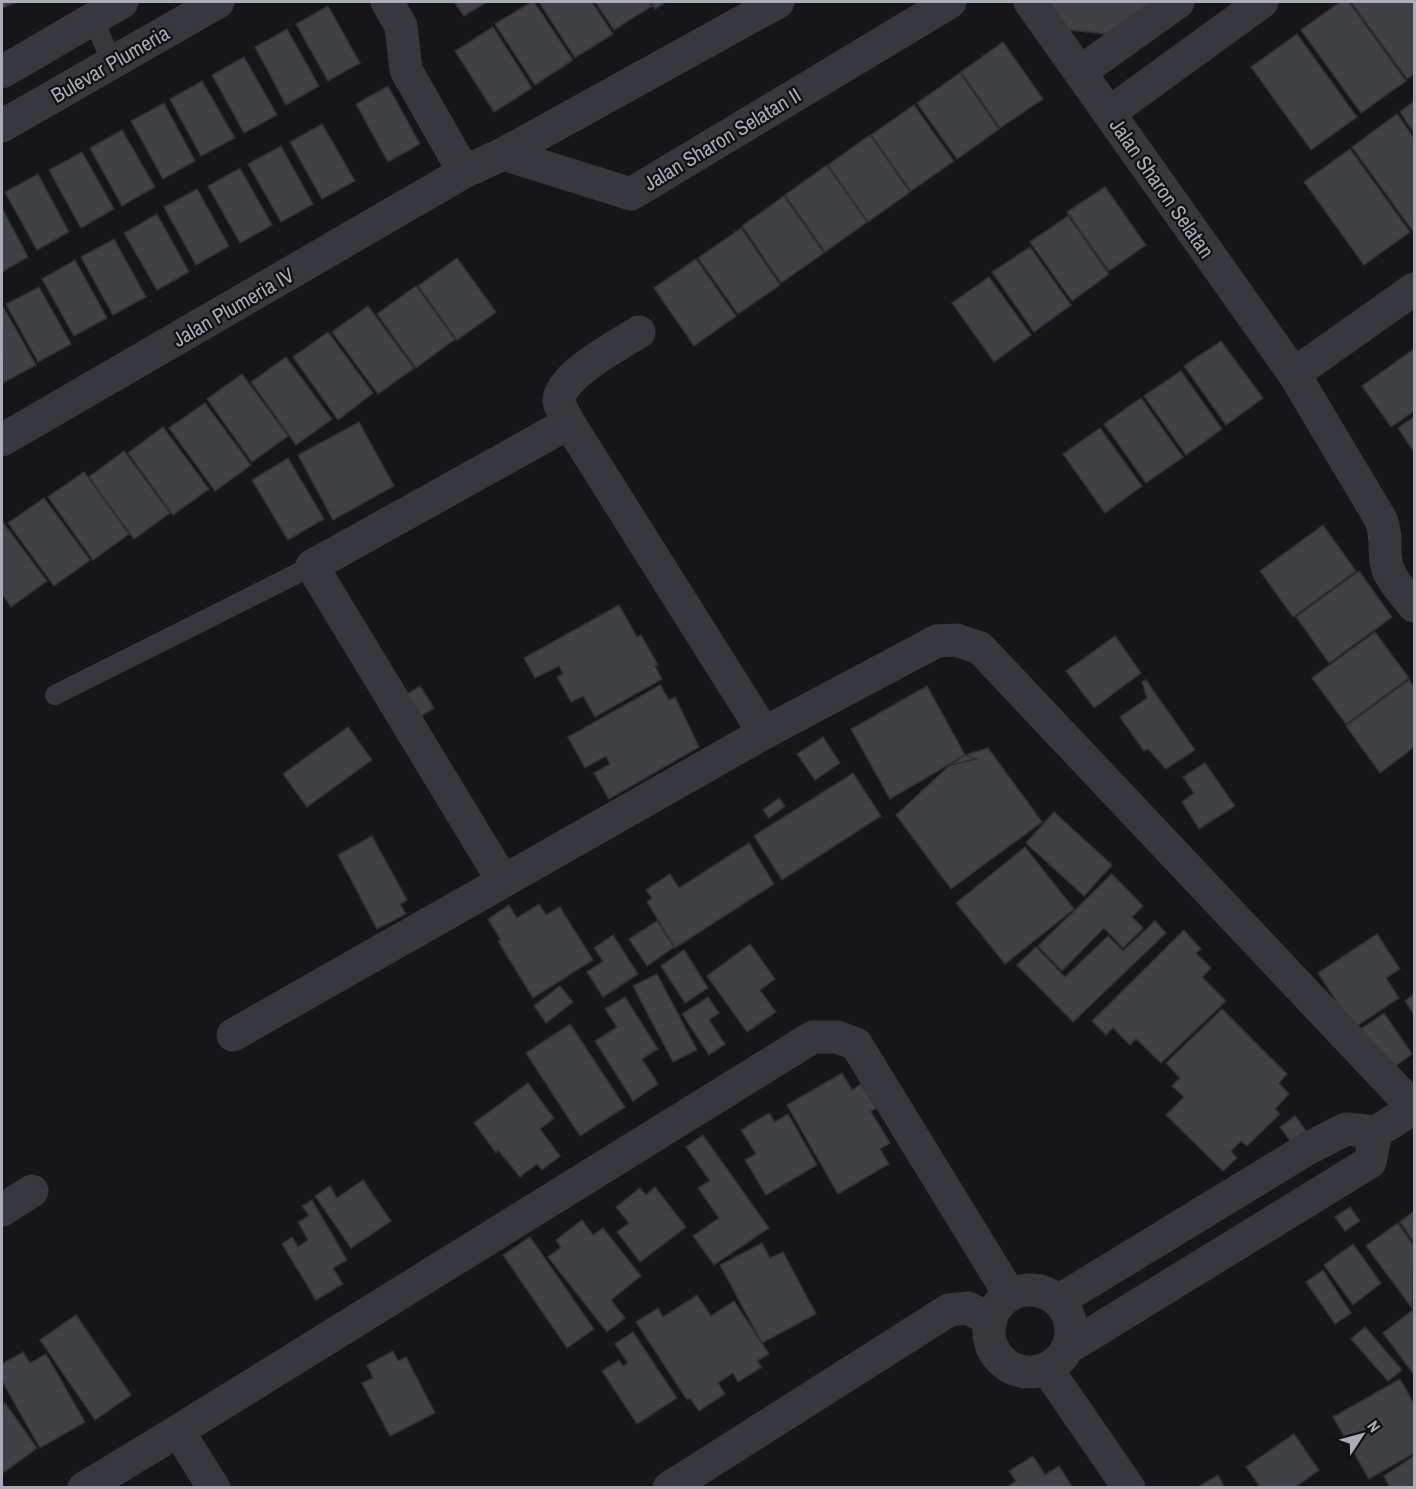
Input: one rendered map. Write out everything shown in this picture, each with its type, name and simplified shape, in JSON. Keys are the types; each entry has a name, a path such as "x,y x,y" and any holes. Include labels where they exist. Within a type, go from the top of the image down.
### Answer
{"street":[{"path":"2,72 89,10 122,2"},
{"name":"Bulevar Plumeria","path":"2,126 218,2"},
{"path":"387,2 401,26 406,69 464,172"},
{"path":"503,154 778,2"},
{"name":"Jalan Sharon Selatan II","path":"503,154 632,194 950,2"},
{"name":"Jalan Sharon Selatan","path":"1030,2 1294,374"},
{"path":"1080,72 1178,2"},
{"path":"1109,113 1262,2"},
{"name":"Jalan Plumeria IV","path":"2,440 464,172 503,154"},
{"path":"1414,289 1294,374 1380,518 1385,528 1389,574 1414,606"},
{"path":"639,332 580,371 563,387 559,402 569,423 764,732"},
{"path":"503,881 312,566 569,423"},
{"path":"233,1035 764,732 937,641 956,640 980,648 1414,1108 1377,1132 1346,1129 1058,1301"},
{"path":"84,1488 813,1037 837,1037 856,1044 1000,1307 992,1346 999,1358 1022,1372 1057,1359 1370,1162 1377,1132"},
{"path":"2,1210 32,1191"},
{"path":"669,1488 949,1310 1000,1307 1026,1290 1043,1292 1058,1301 1068,1315 1071,1332 1057,1359"},
{"path":"1057,1359 1128,1488"},
{"path":"178,1431 214,1488"}],"lane":[{"path":"89,10 112,63"},
{"path":"55,695 312,566"}],"building":[{"path":"2,2 17,2 2,8"},
{"path":"454,2 487,2 464,16"},
{"path":"534,2 573,60 535,85 495,24"},
{"path":"539,2 592,2 613,34 575,58"},
{"path":"595,2 649,2 652,6 614,30"},
{"path":"651,2 666,2 655,9"},
{"path":"1049,2 1151,2 1106,34 1069,30"},
{"path":"1340,2 1349,2 1406,81 1361,113 1301,30"},
{"path":"1351,2 1414,2 1414,74 1407,79"},
{"path":"328,6 360,63 328,81 296,24"},
{"path":"493,27 532,88 494,112 455,51"},
{"path":"287,29 319,86 286,105 255,47"},
{"path":"1297,34 1357,117 1311,150 1251,67"},
{"path":"1003,42 1043,99 1000,128 961,72"},
{"path":"244,57 277,115 244,133 212,75"},
{"path":"960,73 999,129 957,159 917,103"},
{"path":"202,81 235,138 201,156 170,99"},
{"path":"388,86 420,144 388,162 356,104"},
{"path":"1414,101 1414,133 1400,112"},
{"path":"164,103 195,161 163,179 131,121"},
{"path":"914,105 954,161 911,191 871,135"},
{"path":"1397,114 1414,138 1414,228 1412,230 1352,147"},
{"path":"322,124 355,181 322,199 290,142"},
{"path":"122,130 155,187 122,206 90,148"},
{"path":"870,135 910,192 868,222 828,165"},
{"path":"281,146 313,204 281,222 248,164"},
{"path":"1350,149 1410,232 1364,265 1304,182"},
{"path":"82,152 114,209 81,228 49,170"},
{"path":"827,165 867,222 825,252 785,195"},
{"path":"240,168 272,225 240,243 208,186"},
{"path":"38,174 69,232 37,250 5,192"},
{"path":"1105,187 1146,245 1109,271 1067,212"},
{"path":"197,189 229,246 196,265 164,207"},
{"path":"784,196 824,253 781,283 742,226"},
{"path":"2,208 28,257 2,272"},
{"path":"157,214 189,272 157,290 124,233"},
{"path":"1068,216 1109,274 1072,301 1030,242"},
{"path":"741,228 780,285 738,314 698,258"},
{"path":"114,239 146,297 113,315 81,257"},
{"path":"1030,247 1071,305 1034,332 992,272"},
{"path":"457,258 496,312 457,340 418,286"},
{"path":"696,259 736,316 694,346 654,288"},
{"path":"75,260 107,318 74,336 42,279"},
{"path":"989,277 1031,335 994,362 952,303"},
{"path":"416,286 455,339 416,368 377,314"},
{"path":"39,287 71,344 38,362 6,304"},
{"path":"368,306 414,368 378,394 332,332"},
{"path":"4,308 36,365 3,383 2,309"},
{"path":"328,332 373,393 338,420 293,357"},
{"path":"1221,341 1263,398 1226,425 1184,366"},
{"path":"1414,349 1414,411 1391,427 1362,386"},
{"path":"286,357 332,419 296,445 251,382"},
{"path":"1181,371 1222,429 1186,455 1144,396"},
{"path":"242,374 288,436 252,462 207,399"},
{"path":"1141,398 1183,457 1146,483 1104,424"},
{"path":"205,403 251,465 215,491 169,428"},
{"path":"1414,417 1414,452 1398,428"},
{"path":"359,422 394,486 333,520 298,455"},
{"path":"163,427 209,489 173,515 128,453"},
{"path":"1100,428 1142,486 1105,513 1063,454"},
{"path":"124,451 170,513 134,539 89,477"},
{"path":"288,458 324,519 288,540 252,480"},
{"path":"84,472 129,534 93,560 48,497"},
{"path":"44,498 90,560 54,586 8,523"},
{"path":"2,521 47,581 11,607 2,594"},
{"path":"1323,525 1356,571 1293,617 1260,571"},
{"path":"1359,571 1392,617 1329,663 1296,617"},
{"path":"619,605 637,637 641,635 658,665 655,666 662,679 595,717 583,696 571,702 557,677 563,674 559,666 535,678 524,658"},
{"path":"1375,632 1409,678 1346,724 1312,678"},
{"path":"1115,636 1141,673 1094,708 1066,671"},
{"path":"1146,680 1195,750 1166,769 1148,749 1144,751 1120,717 1147,698 1142,682"},
{"path":"1409,680 1414,687 1414,747 1380,773 1346,726"},
{"path":"660,685 669,700 675,697 699,747 609,799 594,773 610,764 606,756 585,768 568,737"},
{"path":"420,686 434,708 414,721 399,699"},
{"path":"927,686 965,755 890,799 851,729"},
{"path":"348,727 372,760 307,807 283,774"},
{"path":"823,737 840,763 815,780 797,754"},
{"path":"988,748 1042,822 951,889 896,815 950,765 976,759 965,755"},
{"path":"965,755 976,759 950,765"},
{"path":"1205,763 1235,806 1199,829 1182,802 1194,793 1183,777"},
{"path":"853,773 881,816 782,880 754,836"},
{"path":"779,798 785,806 769,818 763,810"},
{"path":"1054,812 1112,865 1084,896 1026,843"},
{"path":"372,836 407,900 400,904 406,914 377,929 338,855"},
{"path":"749,843 774,884 675,948 647,902 652,898 646,890 670,874 679,888"},
{"path":"1025,847 1074,909 1005,964 956,903"},
{"path":"1112,874 1143,906 1132,917 1143,928 1123,948 1104,928 1062,971 1038,946"},
{"path":"539,904 546,915 560,907 593,960 533,998 498,941 501,940 488,919 509,905 517,918"},
{"path":"657,921 674,947 647,966 629,939"},
{"path":"1155,921 1166,933 1073,1022 1017,965 1036,947 1065,977 1108,936 1123,951"},
{"path":"1184,930 1201,949 1196,953 1211,968 1202,977 1226,1001 1161,1063 1136,1039 1130,1045 1113,1028 1106,1035 1092,1021"},
{"path":"1377,934 1400,969 1386,978 1399,998 1354,1028 1318,973"},
{"path":"613,935 638,974 603,997 587,972 603,961 594,948"},
{"path":"750,944 775,979 760,990 776,1012 747,1032 707,976"},
{"path":"684,950 708,988 685,1003 661,966"},
{"path":"657,974 697,1050 673,1062 633,986"},
{"path":"560,986 573,1002 546,1023 534,1006"},
{"path":"1414,994 1414,1014 1405,1001"},
{"path":"625,997 658,1049 642,1059 658,1084 633,1101 595,1041 617,1027 605,1009"},
{"path":"708,997 719,1013 709,1020 725,1044 709,1055 682,1014"},
{"path":"1222,1009 1287,1074 1279,1083 1289,1094 1275,1109 1280,1114 1247,1146 1241,1141 1231,1151 1237,1158 1223,1171 1166,1115 1184,1097 1172,1086 1180,1078 1166,1063"},
{"path":"1384,1013 1412,1054 1390,1070 1361,1029"},
{"path":"570,1024 625,1107 580,1136 526,1053"},
{"path":"842,1073 852,1090 861,1084 876,1108 871,1112 890,1143 880,1149 889,1164 838,1194 787,1105"},
{"path":"528,1083 554,1118 540,1129 560,1156 542,1170 537,1164 520,1177 498,1150 496,1153 474,1123"},
{"path":"769,1113 775,1122 788,1114 817,1165 766,1195 745,1160 756,1154 741,1130"},
{"path":"1295,1116 1306,1131 1291,1142 1280,1127"},
{"path":"703,1135 769,1228 714,1265 693,1236 719,1218 698,1188 710,1181 686,1147"},
{"path":"363,1180 391,1221 351,1248 315,1196 330,1186 337,1198"},
{"path":"655,1187 686,1227 640,1262 617,1232 629,1223 616,1207 640,1188 646,1195"},
{"path":"312,1200 347,1260 333,1268 343,1284 316,1300 282,1244 292,1237 298,1247 308,1240 298,1222 309,1216 302,1206"},
{"path":"1350,1207 1360,1221 1345,1231 1335,1217"},
{"path":"1414,1211 1414,1242 1400,1222"},
{"path":"582,1220 593,1235 603,1228 641,1276 611,1300 625,1318 607,1332 548,1257 561,1247 556,1240"},
{"path":"1398,1223 1414,1246 1412,1308 1366,1246"},
{"path":"530,1237 594,1329 567,1348 503,1255"},
{"path":"762,1243 770,1258 783,1252 816,1314 762,1343 720,1265"},
{"path":"1353,1244 1381,1283 1353,1305 1324,1265"},
{"path":"1323,1270 1351,1313 1335,1324 1306,1282"},
{"path":"697,1295 711,1316 734,1301 769,1354 757,1361 762,1367 738,1382 733,1373 718,1383 725,1394 699,1411 690,1398 687,1400 636,1322 658,1308 663,1317"},
{"path":"1414,1309 1414,1375 1383,1333"},
{"path":"76,1315 131,1395 95,1420 40,1340"},
{"path":"1365,1327 1402,1370 1388,1381 1351,1339"},
{"path":"633,1332 677,1398 637,1424 602,1371 619,1360 623,1366 628,1363 615,1344"},
{"path":"393,1351 398,1361 406,1357 435,1413 390,1436 362,1383 373,1378 367,1365"},
{"path":"23,1352 30,1363 46,1354 85,1422 40,1448 2,1381 2,1364"},
{"path":"1400,1379 1414,1404 1414,1453 1369,1479 1333,1417"},
{"path":"5,1403 37,1448 4,1472 2,1468 2,1405"},
{"path":"1294,1434 1319,1470 1294,1488 1261,1488 1246,1467"},
{"path":"1033,1456 1045,1475 1059,1466 1073,1488 1006,1488 1016,1481 1009,1471"},
{"path":"1414,1456 1414,1488 1390,1488 1384,1476"},
{"path":"1218,1475 1225,1488 1196,1488"}]}
